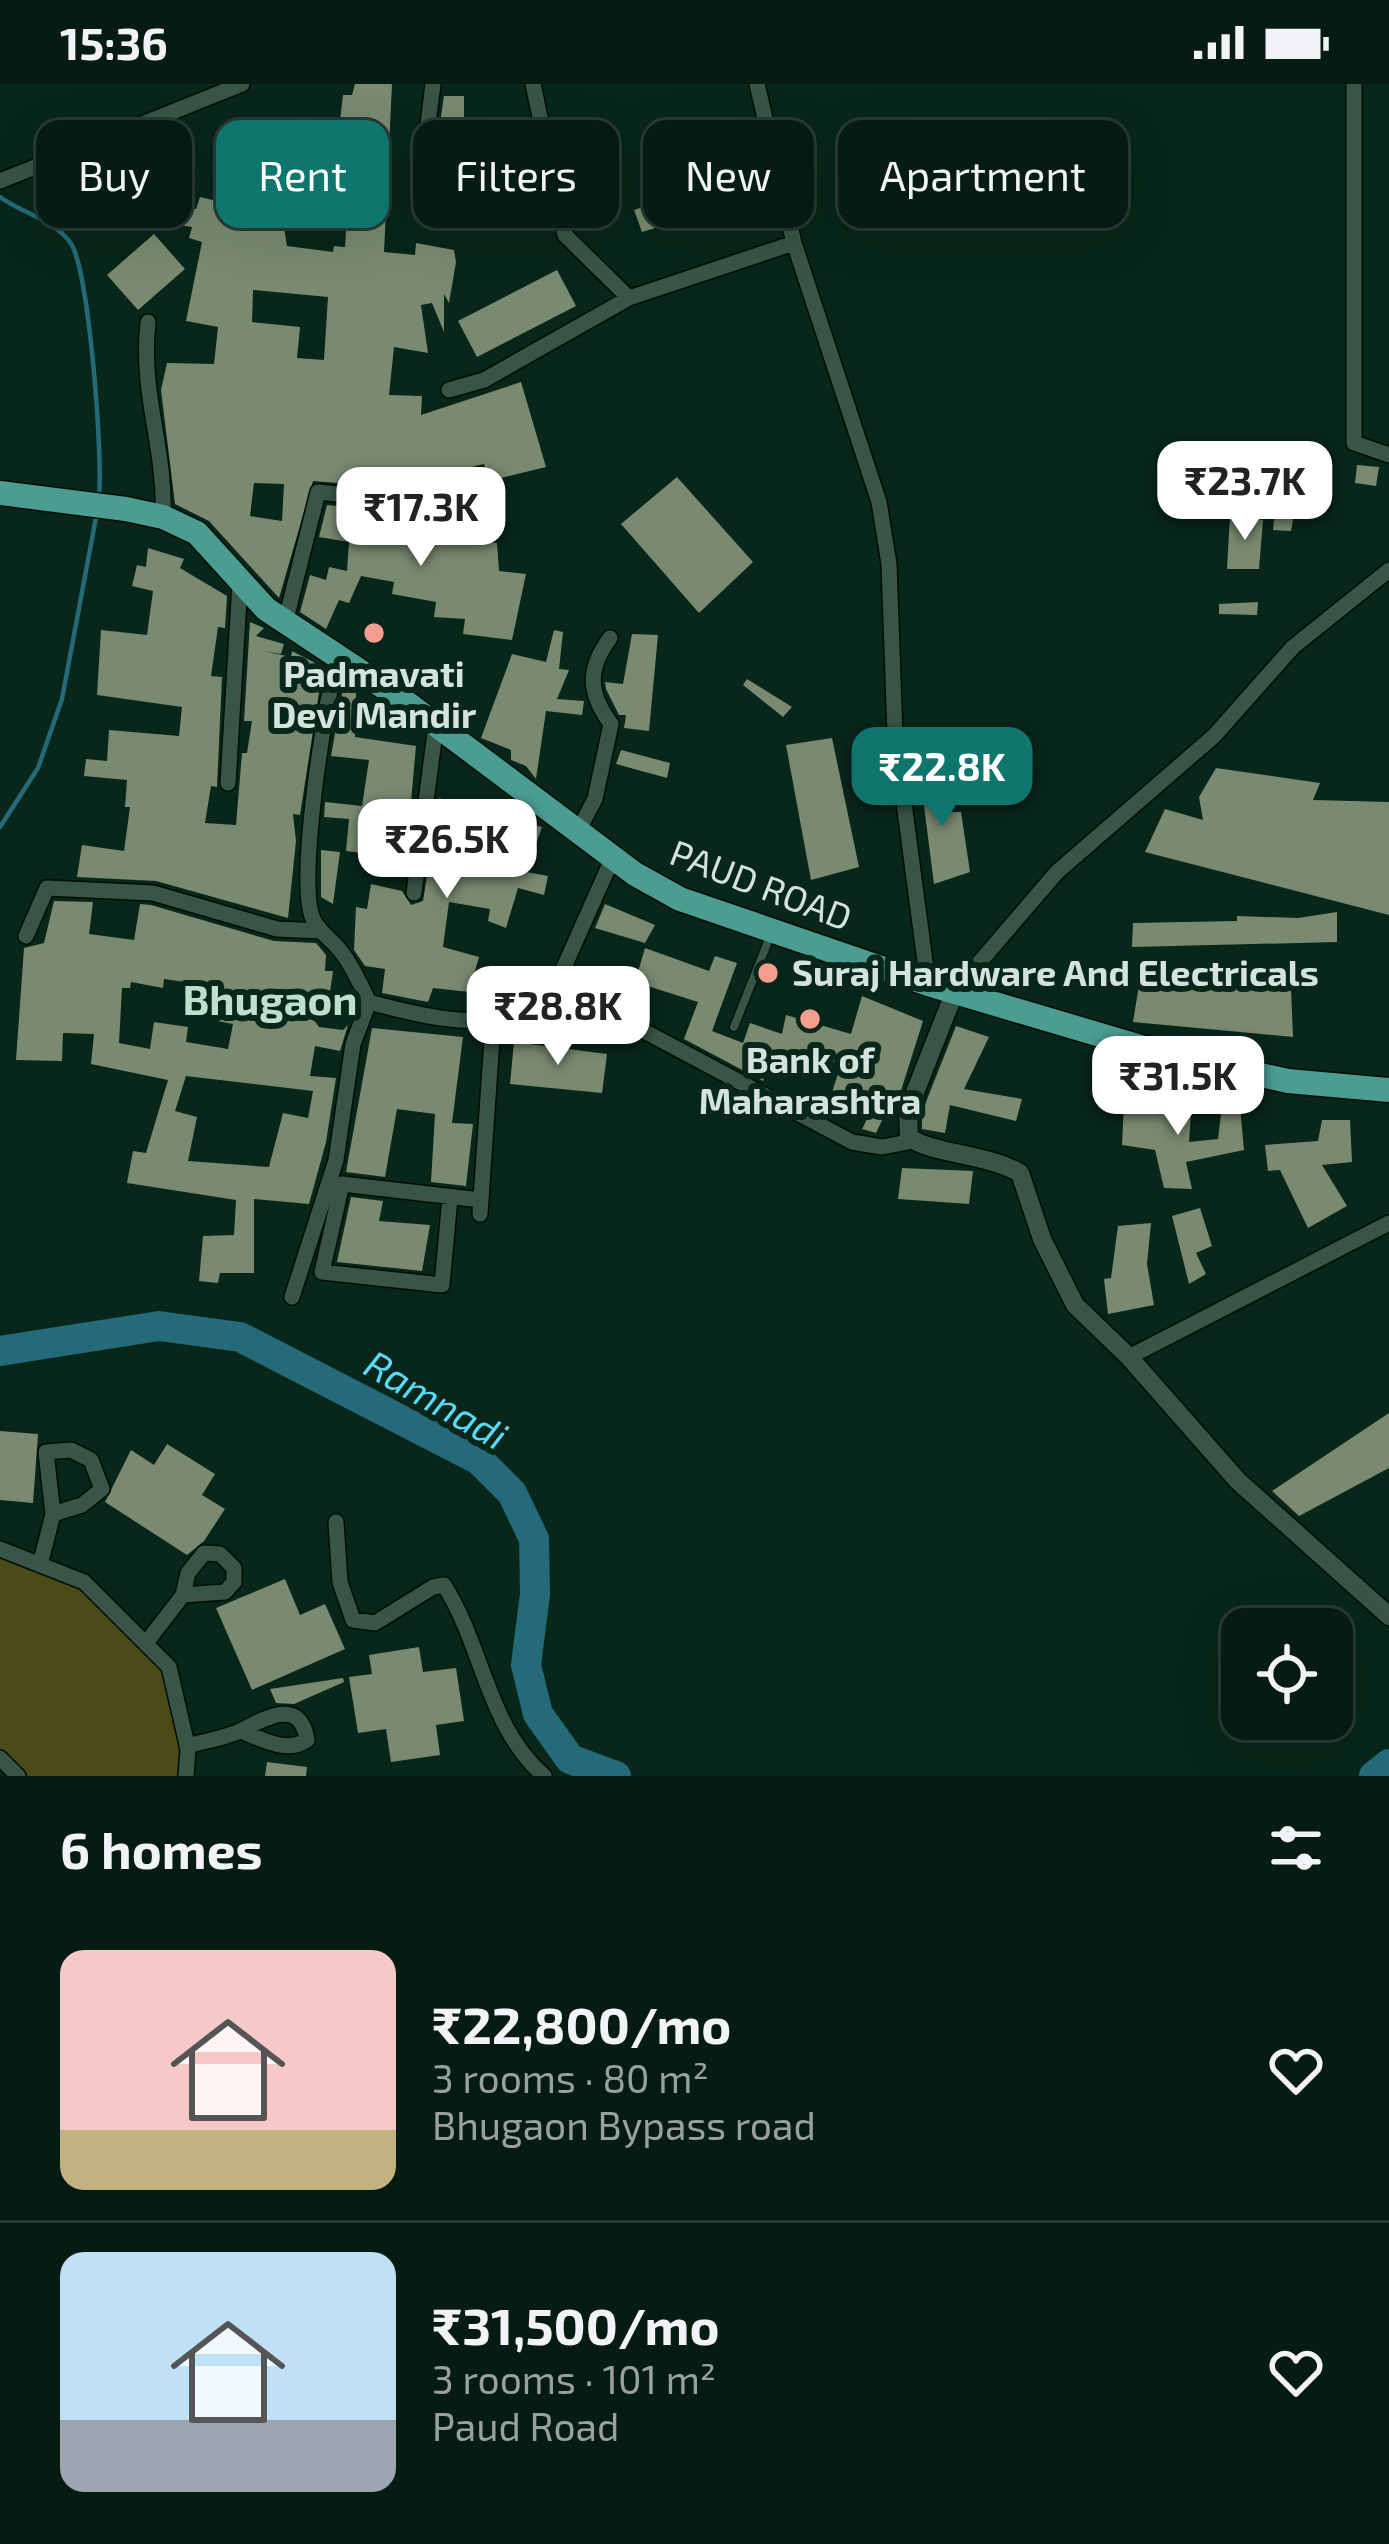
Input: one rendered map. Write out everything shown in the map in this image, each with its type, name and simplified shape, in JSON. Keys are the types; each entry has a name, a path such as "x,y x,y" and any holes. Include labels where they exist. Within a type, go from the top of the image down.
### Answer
{"main road":[{"name":"PAUD ROAD","path":"0,493 126,509 164,517 197,533 285,623 320,649 338,653 613,857 680,898 928,984 1161,1053 1288,1081 1389,1090"}],"street":[{"path":"0,181 242,84"},
{"path":"428,120 433,84"},
{"path":"532,84 565,236 629,298"},
{"path":"757,84 794,243 879,502 889,564 895,735 928,984"},
{"path":"1354,84 1354,443 1389,455"},
{"path":"449,390 484,380 629,298 794,243"},
{"path":"148,322 143,370 165,482 164,517"},
{"path":"285,623 318,492 442,505"},
{"path":"1389,570 1293,646 1214,736 1057,872 955,991 908,1110 914,1141 922,1148 969,1151 1020,1173 1042,1239 1075,1305 1129,1357 1238,1481 1389,1616"},
{"path":"228,783 240,581"},
{"path":"578,831 595,799 611,724 594,701 592,662 610,638"},
{"path":"338,653 325,701 306,897 320,931 341,950 369,1002 433,1019 493,1024 544,1012 628,1023 852,1142 882,1147 914,1141"},
{"path":"414,892 436,724"},
{"path":"544,1012 613,857"},
{"path":"26,936 47,889 153,893 277,929 320,931"},
{"path":"292,1297 336,1160 353,1044 369,1002"},
{"path":"450,1198 442,1285 322,1272 342,1184 450,1198 480,1207 493,1024"},
{"path":"1129,1357 1389,1223"},
{"path":"40,1565 53,1514 46,1452 71,1450 91,1460 102,1489 82,1505 53,1514"},
{"path":"337,1522 340,1582 353,1620 374,1623 433,1587 444,1586 491,1701 529,1762 544,1776"},
{"path":"0,1550 84,1582 169,1666 187,1746 186,1776"},
{"path":"146,1643 183,1595"},
{"path":"187,1746 241,1731"},
{"path":"0,1758 18,1776"}],"lane":[{"path":"734,1027 771,932"}],"shaded area":[{"path":"0,1549 84,1582 169,1667 186,1776 9,1776 0,1770"}],"building":[{"path":"355,84 392,84 389,147 389,120 340,120 343,95 352,95"},
{"path":"444,96 464,96 464,120 440,120"},
{"path":"200,197 216,201 216,228 284,228 287,246 333,252 334,246 345,247 346,228 385,228 384,252 415,255 416,243 454,250 449,303 444,294 444,332 432,303 421,305 428,353 394,347 389,395 422,396 421,415 521,382 546,467 489,481 484,464 387,487 313,481 279,598 209,521 175,504 161,390 167,363 214,364 218,327 186,321 202,242 189,238 192,208 196,209","holes":["253,290 328,297 324,360 297,358 300,327 252,322","254,483 284,484 282,521 250,516"]},
{"path":"643,207 643,228 655,228 642,232 634,210"},
{"path":"154,234 185,269 138,310 107,275"},
{"path":"557,270 576,306 477,357 458,321"},
{"path":"1280,459 1310,460 1306,485 1277,480"},
{"path":"1357,465 1379,467 1376,486 1355,483"},
{"path":"677,477 753,562 699,613 621,524"},
{"path":"451,496 470,498 465,539 497,543 499,571 526,574 512,640 463,634 465,619 434,617 436,602 392,594 394,582 361,576 349,603 339,600 326,629 300,612 310,575 326,580 329,567 347,571 349,542 319,537 327,505 368,509 365,524 414,524 416,514 449,515 455,507"},
{"path":"1275,511 1294,514 1291,531 1273,530"},
{"path":"1230,515 1263,520 1259,569 1227,569"},
{"path":"148,548 184,559 180,568 227,596 225,628 218,627 211,676 222,677 217,787 211,786 205,823 236,825 242,753 247,753 252,721 244,721 250,622 264,628 256,636 284,644 281,654 263,651 291,657 292,651 323,667 300,815 293,814 296,841 288,918 156,881 77,877 82,845 124,851 130,807 125,807 127,780 84,776 86,759 107,761 109,730 179,736 182,707 97,695 101,630 147,635 153,591 132,586 137,565 146,567"},
{"path":"1258,602 1257,615 1219,614 1219,604"},
{"path":"554,630 563,632 559,669 569,670 557,699 584,701 582,715 546,711 536,779 526,766 511,760 511,750 481,738 512,654 546,662"},
{"path":"632,634 658,635 649,731 624,728 626,715 619,715 606,689 605,682 623,684"},
{"path":"747,679 792,707 783,717 743,685"},
{"path":"344,683 356,690 355,737 416,746 406,858 346,851 349,819 324,817 325,802 362,806 369,760 331,756"},
{"path":"832,738 859,867 811,880 786,745"},
{"path":"621,750 670,763 667,778 616,764"},
{"path":"918,759 933,761 948,812 961,812 970,872 934,884"},
{"path":"1216,768 1320,783 1313,800 1389,802 1389,915 1145,852 1165,809 1203,820 1199,797"},
{"path":"439,798 542,827 526,872 548,876 544,895 518,888 506,928 488,921 490,909 449,902 443,947 479,957 469,992 433,988 428,1002 382,993 385,969 365,966 354,950 356,907 367,909 371,884 402,891 411,905 423,901"},
{"path":"321,850 340,852 333,904 321,897"},
{"path":"54,901 93,902 89,934 134,940 140,904 274,941 316,943 326,955 325,971 333,971 330,992 316,991 311,1016 319,1027 343,1030 348,1025 340,1051 315,1046 310,1076 336,1078 326,1142 309,1204 254,1199 254,1273 220,1273 218,1283 199,1281 203,1236 234,1235 236,1200 127,1183 133,1151 146,1153 168,1080 91,1064 94,1034 63,1033 62,1061 16,1060 24,948 44,943","holes":["164,979 191,983 187,1015 233,1024 228,1049 186,1042 188,1027 154,1022 150,1049 119,1043 122,988 130,988 131,982 163,988","186,1076 313,1091 308,1118 283,1113 269,1167 188,1161 197,1117 175,1111"]},
{"path":"605,904 655,925 645,943 595,928"},
{"path":"1337,912 1337,942 1132,947 1133,923 1237,921 1237,916 1298,918"},
{"path":"645,948 709,971 715,956 737,963 712,1031 743,1043 750,1023 782,1034 786,1015 851,1034 862,996 923,1021 899,1097 894,1095 876,1133 862,1129 867,1119 828,1105 841,1064 809,1056 802,1077 767,1069 763,1081 684,1039 698,1002 635,982"},
{"path":"1140,979 1291,988 1293,1037 1133,1022"},
{"path":"956,1026 989,1037 964,1089 1022,1099 1016,1121 950,1105 945,1133 922,1129 922,1112"},
{"path":"372,1028 463,1037 452,1123 473,1124 466,1186 431,1182 435,1114 397,1109 385,1177 346,1172"},
{"path":"514,1042 607,1054 602,1093 510,1084"},
{"path":"1177,1095 1192,1097 1189,1142 1218,1139 1221,1114 1240,1107 1244,1150 1186,1162 1192,1189 1164,1188 1155,1150 1122,1145 1124,1103 1175,1108"},
{"path":"1322,1120 1350,1120 1352,1162 1322,1165 1347,1206 1308,1228 1280,1170 1268,1171 1265,1145 1318,1141"},
{"path":"902,1168 973,1171 969,1204 898,1199"},
{"path":"351,1197 383,1201 379,1221 430,1225 422,1271 337,1262"},
{"path":"1200,1208 1212,1246 1196,1253 1206,1274 1189,1284 1172,1216"},
{"path":"1151,1223 1147,1264 1154,1305 1108,1314 1104,1279 1111,1278 1118,1226"},
{"path":"1389,1413 1389,1468 1299,1516 1272,1491"},
{"path":"0,1431 38,1434 33,1503 0,1500"},
{"path":"167,1444 215,1474 202,1495 225,1509 204,1541 187,1555 105,1502 131,1450 154,1465"},
{"path":"285,1579 300,1615 325,1604 345,1649 252,1690 216,1608"},
{"path":"419,1647 423,1672 456,1668 464,1721 436,1725 440,1755 391,1762 386,1729 358,1733 349,1677 372,1674 369,1655"},
{"path":"343,1678 344,1682 294,1704 276,1703 270,1689"},
{"path":"267,1762 307,1767 306,1776 265,1776"}],"waterway":[{"path":"0,197 55,228 70,242 77,258 93,363 99,495"},
{"path":"0,827 38,768 62,699 97,512"},
{"name":"Ramnadi","path":"0,1351 159,1326 240,1337 479,1460 512,1493 534,1539 535,1594 526,1665 538,1714 570,1759 616,1776"},
{"name":"Ramnadi","path":"1374,1776 1389,1764"}],"place":[{"name":"Padmavati Devi Mandir","path":"374,633"},
{"name":"Suraj Hardware And Electricals","path":"768,973"},
{"name":"Bank of Maharashtra","path":"810,1019"}],"district":[{"name":"Bhugaon","path":"270,1000"}]}
